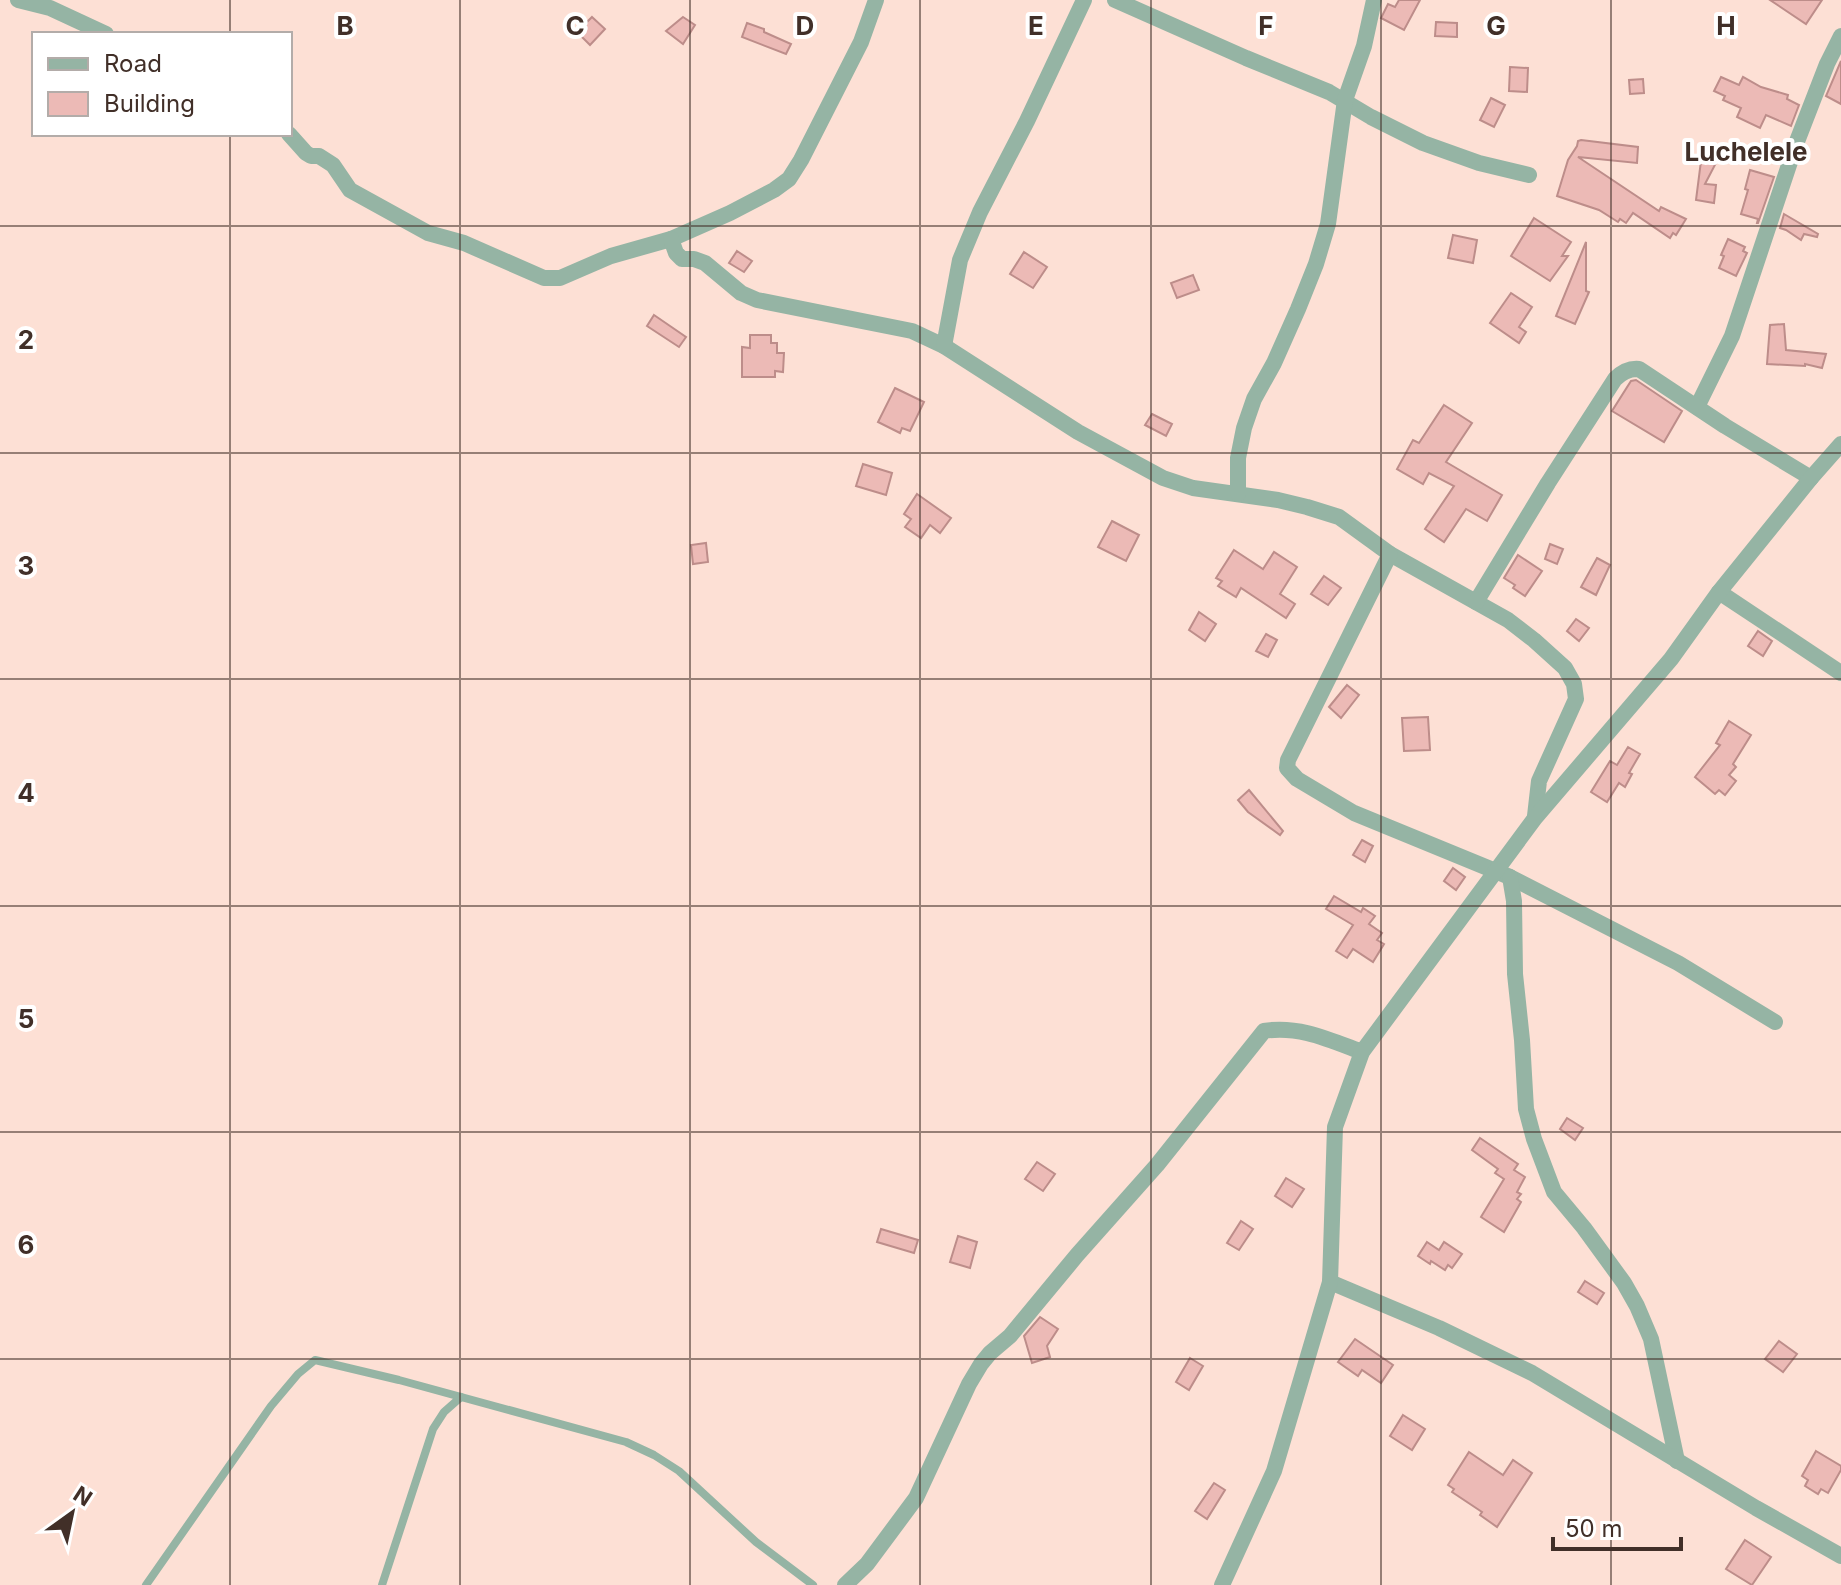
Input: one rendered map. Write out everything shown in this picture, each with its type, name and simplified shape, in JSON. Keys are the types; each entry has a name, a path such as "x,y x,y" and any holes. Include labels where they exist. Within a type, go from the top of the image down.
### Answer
{"street":[{"path":"18,0 50,8 102,32"},
{"path":"291,136 306,153 319,156 333,165 350,190 428,233 473,246 544,278 560,278 611,256 671,239 730,213 789,179 861,42 876,0"},
{"path":"944,346 954,287 965,248 1084,0"},
{"path":"1115,0 1315,86 1423,143 1479,163 1529,175"},
{"path":"1238,494 1238,458 1244,428 1254,399 1298,309 1328,224 1345,100 1364,46 1374,0"},
{"path":"1697,407 1732,336 1796,144 1841,36"},
{"path":"671,239 682,259 705,263 741,293 757,300 912,331 944,346 1078,432 1163,478 1193,488 1307,507 1339,517 1390,554 1508,620 1565,668 1574,684 1576,699 1539,781 1535,818"},
{"path":"1476,602 1548,483 1620,374 1632,368 1639,369 1811,478"},
{"path":"1222,1585 1274,1471 1330,1282 1335,1127 1362,1052 1502,874 1535,818 1671,659 1719,592 1841,444"},
{"path":"1390,554 1288,760 1287,768 1297,779 1354,813 1502,874 1678,963 1775,1022"},
{"path":"1719,592 1841,673"},
{"path":"1502,874 1514,901 1515,974 1526,1109 1534,1139 1554,1192 1584,1228 1637,1306 1651,1339 1677,1461"},
{"path":"845,1585 867,1564 916,1498 981,1364 1010,1336 1157,1165 1264,1031 1279,1028 1299,1031 1362,1052"},
{"path":"1330,1282 1451,1333 1532,1373 1841,1556"}],"lane":[{"path":"146,1585 271,1406 298,1374 315,1360 626,1442 679,1471 756,1542 813,1585"},
{"path":"382,1585 433,1429 444,1412 461,1397"}],"building":[{"path":"1399,0 1420,0 1404,30 1381,18 1388,4 1395,7"},
{"path":"1770,0 1822,0 1806,24"},
{"path":"592,17 605,29 590,45 577,32"},
{"path":"683,17 695,25 683,44 666,31"},
{"path":"1436,22 1457,23 1457,37 1435,36"},
{"path":"747,23 791,44 786,54 742,37"},
{"path":"1841,61 1841,104 1826,96"},
{"path":"1510,67 1528,68 1527,92 1509,91"},
{"path":"1721,77 1739,85 1743,77 1761,87 1788,95 1787,99 1799,105 1791,126 1766,115 1760,128 1737,117 1741,108 1723,100 1725,96 1714,91"},
{"path":"1643,79 1644,93 1630,94 1629,80"},
{"path":"1491,98 1505,105 1494,127 1480,120"},
{"path":"1581,140 1638,147 1637,163 1578,157 1659,211 1661,207 1686,219 1676,235 1673,233 1670,238 1633,213 1626,223 1620,219 1618,222 1599,210 1557,196 1568,160"},
{"path":"1702,153 1717,161 1705,184 1716,185 1714,203 1696,200"},
{"path":"1750,170 1774,177 1758,223 1758,219 1741,214"},
{"path":"1784,214 1818,234 1817,237 1804,234 1801,240 1780,228"},
{"path":"1534,218 1571,242 1562,256 1568,256 1550,281 1511,256"},
{"path":"1453,235 1477,240 1473,263 1448,258"},
{"path":"1728,239 1745,247 1743,251 1747,253 1736,276 1719,268"},
{"path":"1586,242 1586,291 1589,292 1575,324 1556,316"},
{"path":"737,251 752,261 744,272 729,263"},
{"path":"1024,252 1047,267 1033,288 1010,274"},
{"path":"1193,275 1199,290 1177,298 1171,283"},
{"path":"1511,293 1532,307 1519,327 1526,332 1519,343 1490,323"},
{"path":"654,315 686,337 679,347 647,326"},
{"path":"1784,324 1786,350 1826,354 1822,368 1805,364 1767,364 1770,325"},
{"path":"750,335 771,335 771,343 777,343 777,353 784,353 783,372 775,371 775,377 742,377 742,347 750,348"},
{"path":"1636,380 1682,411 1664,442 1612,411 1631,381"},
{"path":"895,388 924,402 910,431 902,428 900,433 878,422"},
{"path":"1444,405 1472,423 1446,462 1502,495 1487,521 1466,509 1444,542 1425,529 1454,486 1429,473 1423,484 1397,469 1413,440 1419,443"},
{"path":"1152,414 1172,424 1166,436 1145,425"},
{"path":"863,464 892,473 886,495 856,486"},
{"path":"917,494 951,518 940,533 930,525 921,538 905,527 911,519 904,514"},
{"path":"1112,521 1139,535 1126,561 1098,547"},
{"path":"706,543 708,562 693,564 691,545"},
{"path":"1550,544 1563,549 1557,564 1545,559"},
{"path":"1234,550 1263,569 1274,552 1297,567 1280,594 1295,604 1286,618 1241,588 1236,597 1218,586 1222,581 1216,578"},
{"path":"1518,555 1542,571 1525,596 1504,578"},
{"path":"1597,558 1610,565 1596,595 1581,587"},
{"path":"1324,576 1341,588 1328,605 1311,594"},
{"path":"1199,612 1216,624 1205,641 1189,630"},
{"path":"1576,619 1589,628 1579,641 1567,631"},
{"path":"1758,631 1772,641 1763,656 1748,646"},
{"path":"1266,634 1277,640 1268,657 1256,651"},
{"path":"1347,685 1359,695 1341,718 1329,707"},
{"path":"1428,717 1430,750 1404,751 1402,718"},
{"path":"1729,721 1751,735 1729,775 1736,781 1725,795 1719,790 1715,794 1695,777 1720,745 1716,743"},
{"path":"1628,747 1640,754 1625,787 1619,783 1607,802 1591,792 1610,761 1617,765"},
{"path":"1249,790 1283,831 1280,835 1248,812 1238,800"},
{"path":"1362,840 1373,846 1365,862 1353,855"},
{"path":"1453,868 1465,877 1456,890 1444,881"},
{"path":"1334,896 1361,912 1363,908 1375,916 1369,924 1382,933 1377,940 1384,944 1373,962 1353,949 1347,958 1336,951 1353,925 1326,909"},
{"path":"1567,1118 1583,1128 1575,1140 1560,1129"},
{"path":"1480,1138 1518,1164 1514,1170 1525,1177 1517,1192 1521,1194 1517,1199 1521,1202 1504,1232 1481,1217 1504,1179 1495,1173 1498,1169 1472,1150"},
{"path":"1037,1162 1055,1174 1043,1191 1025,1179"},
{"path":"1286,1178 1304,1189 1292,1207 1275,1196"},
{"path":"1241,1221 1253,1229 1239,1250 1227,1243"},
{"path":"881,1229 918,1240 914,1253 877,1242"},
{"path":"958,1236 977,1242 970,1268 950,1262"},
{"path":"1427,1242 1439,1250 1444,1242 1462,1254 1452,1268 1448,1265 1445,1270 1418,1256"},
{"path":"1585,1281 1604,1293 1597,1304 1578,1292"},
{"path":"1040,1317 1058,1329 1047,1346 1050,1357 1032,1363 1024,1336"},
{"path":"1355,1339 1393,1365 1381,1383 1362,1370 1358,1376 1338,1362"},
{"path":"1779,1341 1797,1354 1783,1372 1765,1359"},
{"path":"1190,1358 1203,1366 1189,1390 1176,1382"},
{"path":"1403,1415 1425,1429 1412,1450 1390,1436"},
{"path":"1816,1451 1841,1466 1828,1493 1821,1489 1818,1494 1805,1486 1808,1480 1802,1476"},
{"path":"1469,1452 1503,1475 1513,1460 1532,1473 1497,1527 1480,1515 1482,1512 1452,1492 1454,1489 1448,1485"},
{"path":"1214,1483 1225,1490 1207,1519 1195,1511"},
{"path":"1745,1540 1771,1557 1752,1585 1726,1569"}],"district":[{"name":"Luchelele","path":"1746,152"}]}
